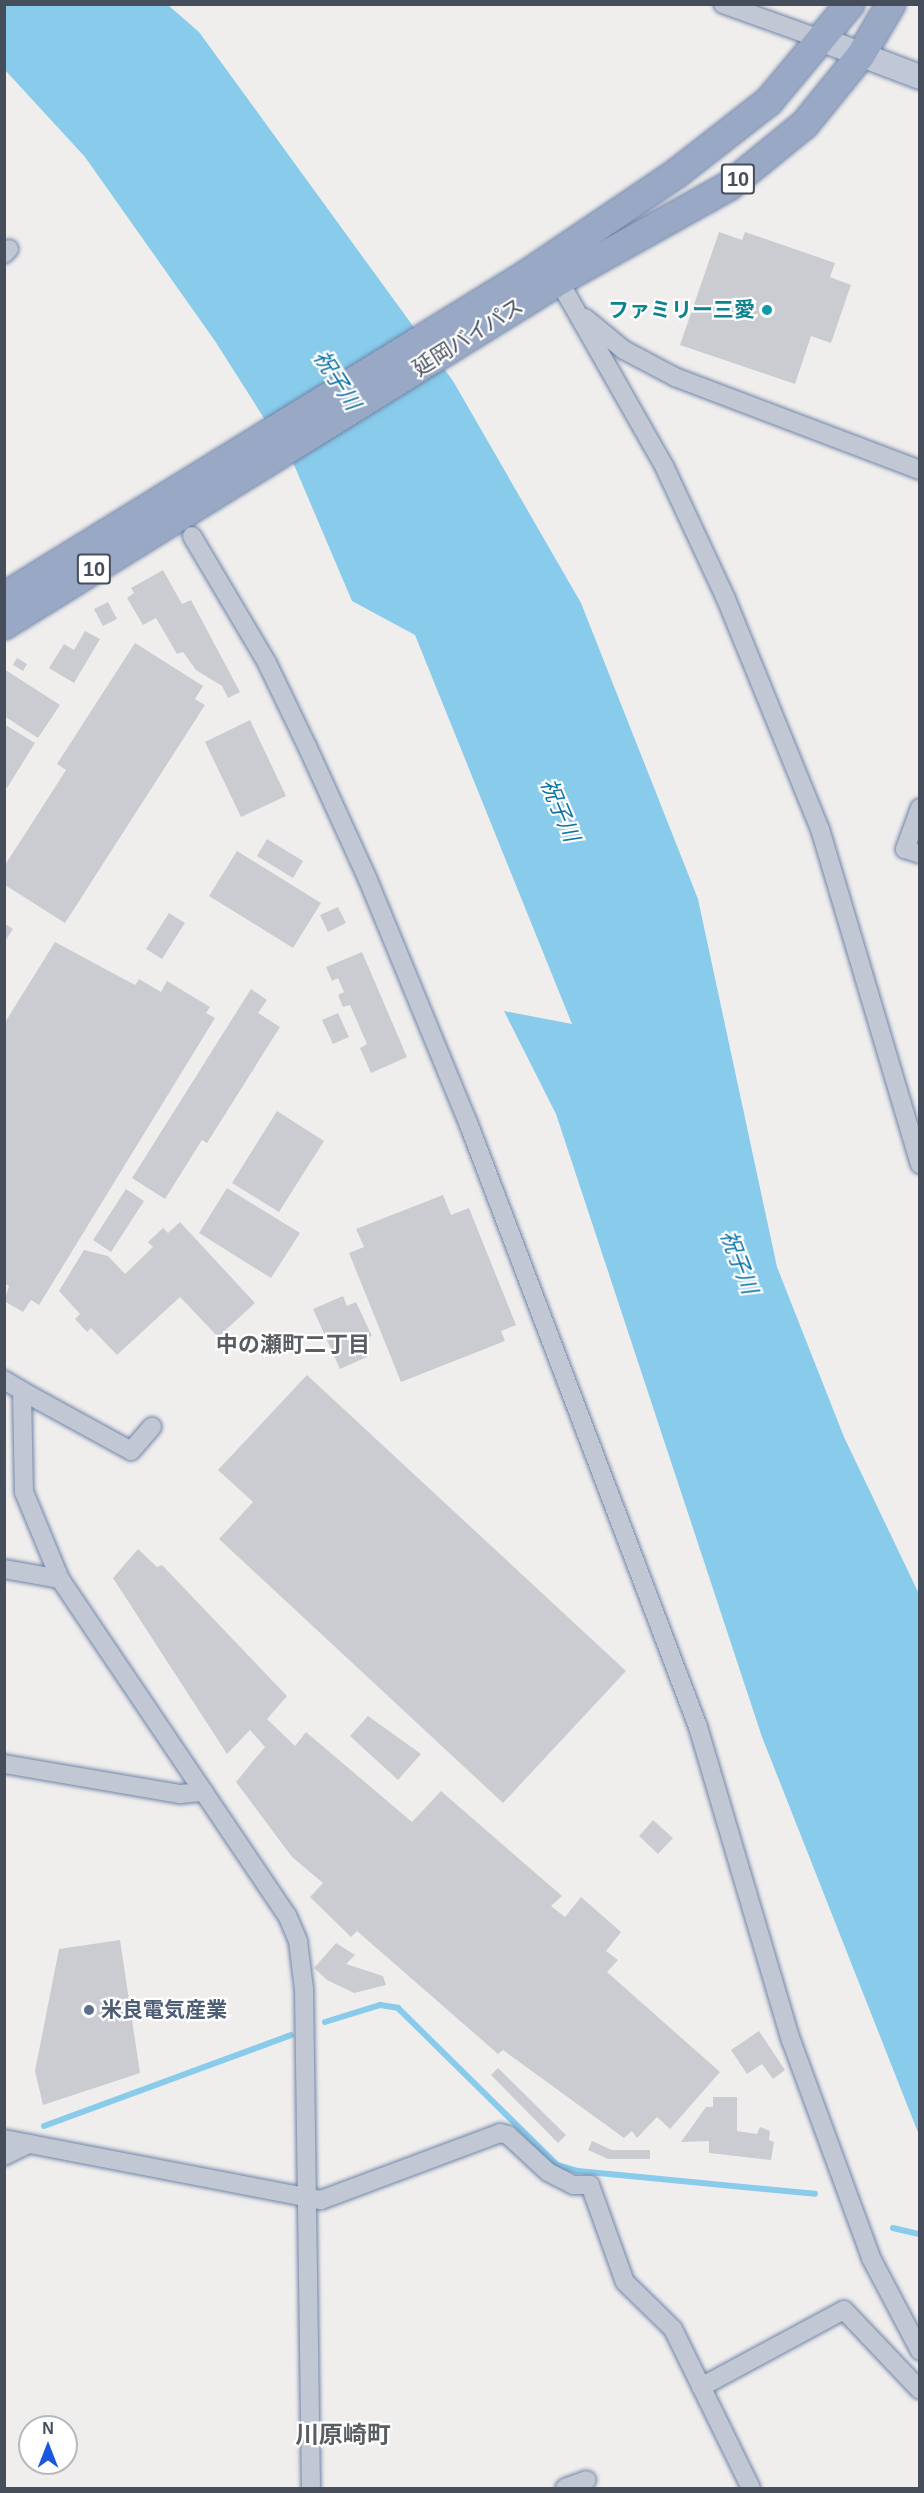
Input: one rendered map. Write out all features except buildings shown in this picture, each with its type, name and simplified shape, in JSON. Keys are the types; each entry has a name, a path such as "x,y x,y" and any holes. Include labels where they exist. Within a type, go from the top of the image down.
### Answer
{"highway":[{"name":"延岡バイパス","path":"4,626 182,513 541,278 769,101 823,40 850,4"},
{"name":"延岡バイパス","path":"541,278 729,186 805,124 861,55 891,4"},
{"name":"延岡バイパス","path":"4,597 182,513"}],"main road":[{"path":"823,40 920,77"}],"street":[{"path":"723,4 823,40"},
{"path":"541,278 576,311 624,350 675,377 920,470"},
{"path":"576,311 665,468 726,599 815,818 920,1164"},
{"path":"182,513 267,663 307,746 469,1125 698,1727 790,2040 871,2258 920,2351"},
{"path":"920,808 905,849 920,854"},
{"path":"4,1380 131,1451 152,1426"},
{"path":"22,1391 24,1492 60,1579 287,1916 298,1941 304,1989 311,2488"},
{"path":"4,1569 60,1579"},
{"path":"4,1764 180,1794 204,1792"},
{"path":"4,2139 321,2200 500,2133 508,2135 548,2172 574,2185 590,2186 625,2282 673,2329 751,2488"},
{"path":"4,2156 29,2144"},
{"path":"701,2387 844,2310 920,2390"},
{"path":"565,2488 587,2480"}],"water":[{"name":"祝子川","path":"5,5 168,5 199,32 453,381 581,603 698,899 777,1267 844,1437 919,1594 919,2135 762,1737 556,1114 504,1011 572,1024 415,635 352,601 295,467 215,341 85,157 5,70"}],"waterway":[{"path":"325,2022 380,2005 398,2008 557,2165 578,2171 815,2194"},
{"path":"44,2126 291,2035"},
{"path":"893,2228 920,2234"}],"place":[{"name":"ファミリー三愛","path":"767,310"},
{"name":"米良電気産業","path":"89,2010"}],"district":[{"name":"中の瀬町二丁目","path":"293,1345"},
{"name":"川原崎町","path":"343,2435"}]}
